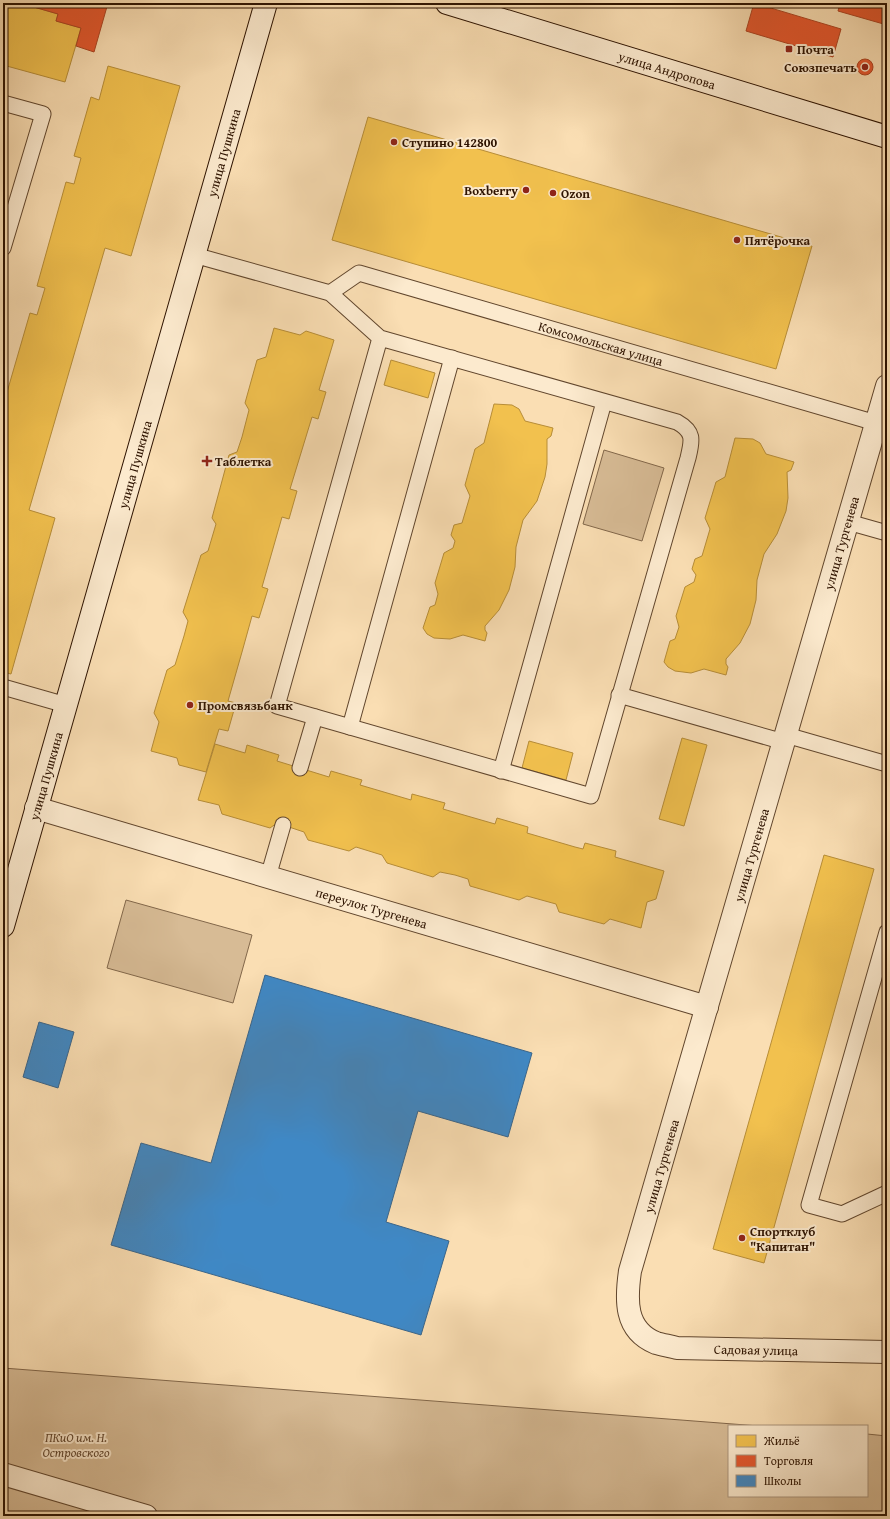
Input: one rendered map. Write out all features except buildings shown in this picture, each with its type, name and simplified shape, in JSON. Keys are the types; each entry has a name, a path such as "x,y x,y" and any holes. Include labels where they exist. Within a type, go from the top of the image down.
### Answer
{"street":[{"name":"улица Пушкина","path":"3,926 266,3"},
{"name":"улица Андропова","path":"447,3 887,137"},
{"name":"улица Тургенева","path":"633,1324 628,1309 627,1290 630,1271 887,386"},
{"name":"переулок Тургенева","path":"36,808 707,1007"},
{"name":"Садовая улица","path":"633,1324 642,1334 655,1342 677,1348 887,1352"},
{"path":"3,1474 146,1516"}],"lane":[{"path":"3,102 43,114 3,248"},
{"path":"194,255 330,293 380,338 677,422 686,427 691,436 688,458 591,796 277,706 380,338"},
{"name":"Комсомольская улица","path":"330,293 359,273 876,423"},
{"path":"350,727 452,358"},
{"path":"501,771 604,402"},
{"path":"848,522 887,533"},
{"path":"3,687 66,705"},
{"path":"620,695 887,764"},
{"path":"300,768 315,717"},
{"path":"268,877 283,825"},
{"path":"887,932 809,1205 842,1214 887,1193"}],"green space":[{"path":"604,450 664,468 642,541 583,524"},
{"path":"126,900 252,935 233,1003 107,968"},
{"name":"ПКиО им. Н. Островского","path":"3,1368 746,1425 728,1425 728,1497 868,1497 868,1434 887,1436 887,1516 3,1516"}],"place":[{"name":"Почта","path":"789,49"},
{"name":"Союзпечать","path":"865,67"},
{"name":"Ступино 142800","path":"394,142"},
{"name":"Boxberry","path":"526,190"},
{"name":"Ozon","path":"553,193"},
{"name":"Пятёрочка","path":"737,240"},
{"name":"Таблетка","path":"207,461"},
{"name":"Промсвязьбанк","path":"190,705"},
{"name":"Спортклуб \"Капитан\"","path":"742,1238"}]}
